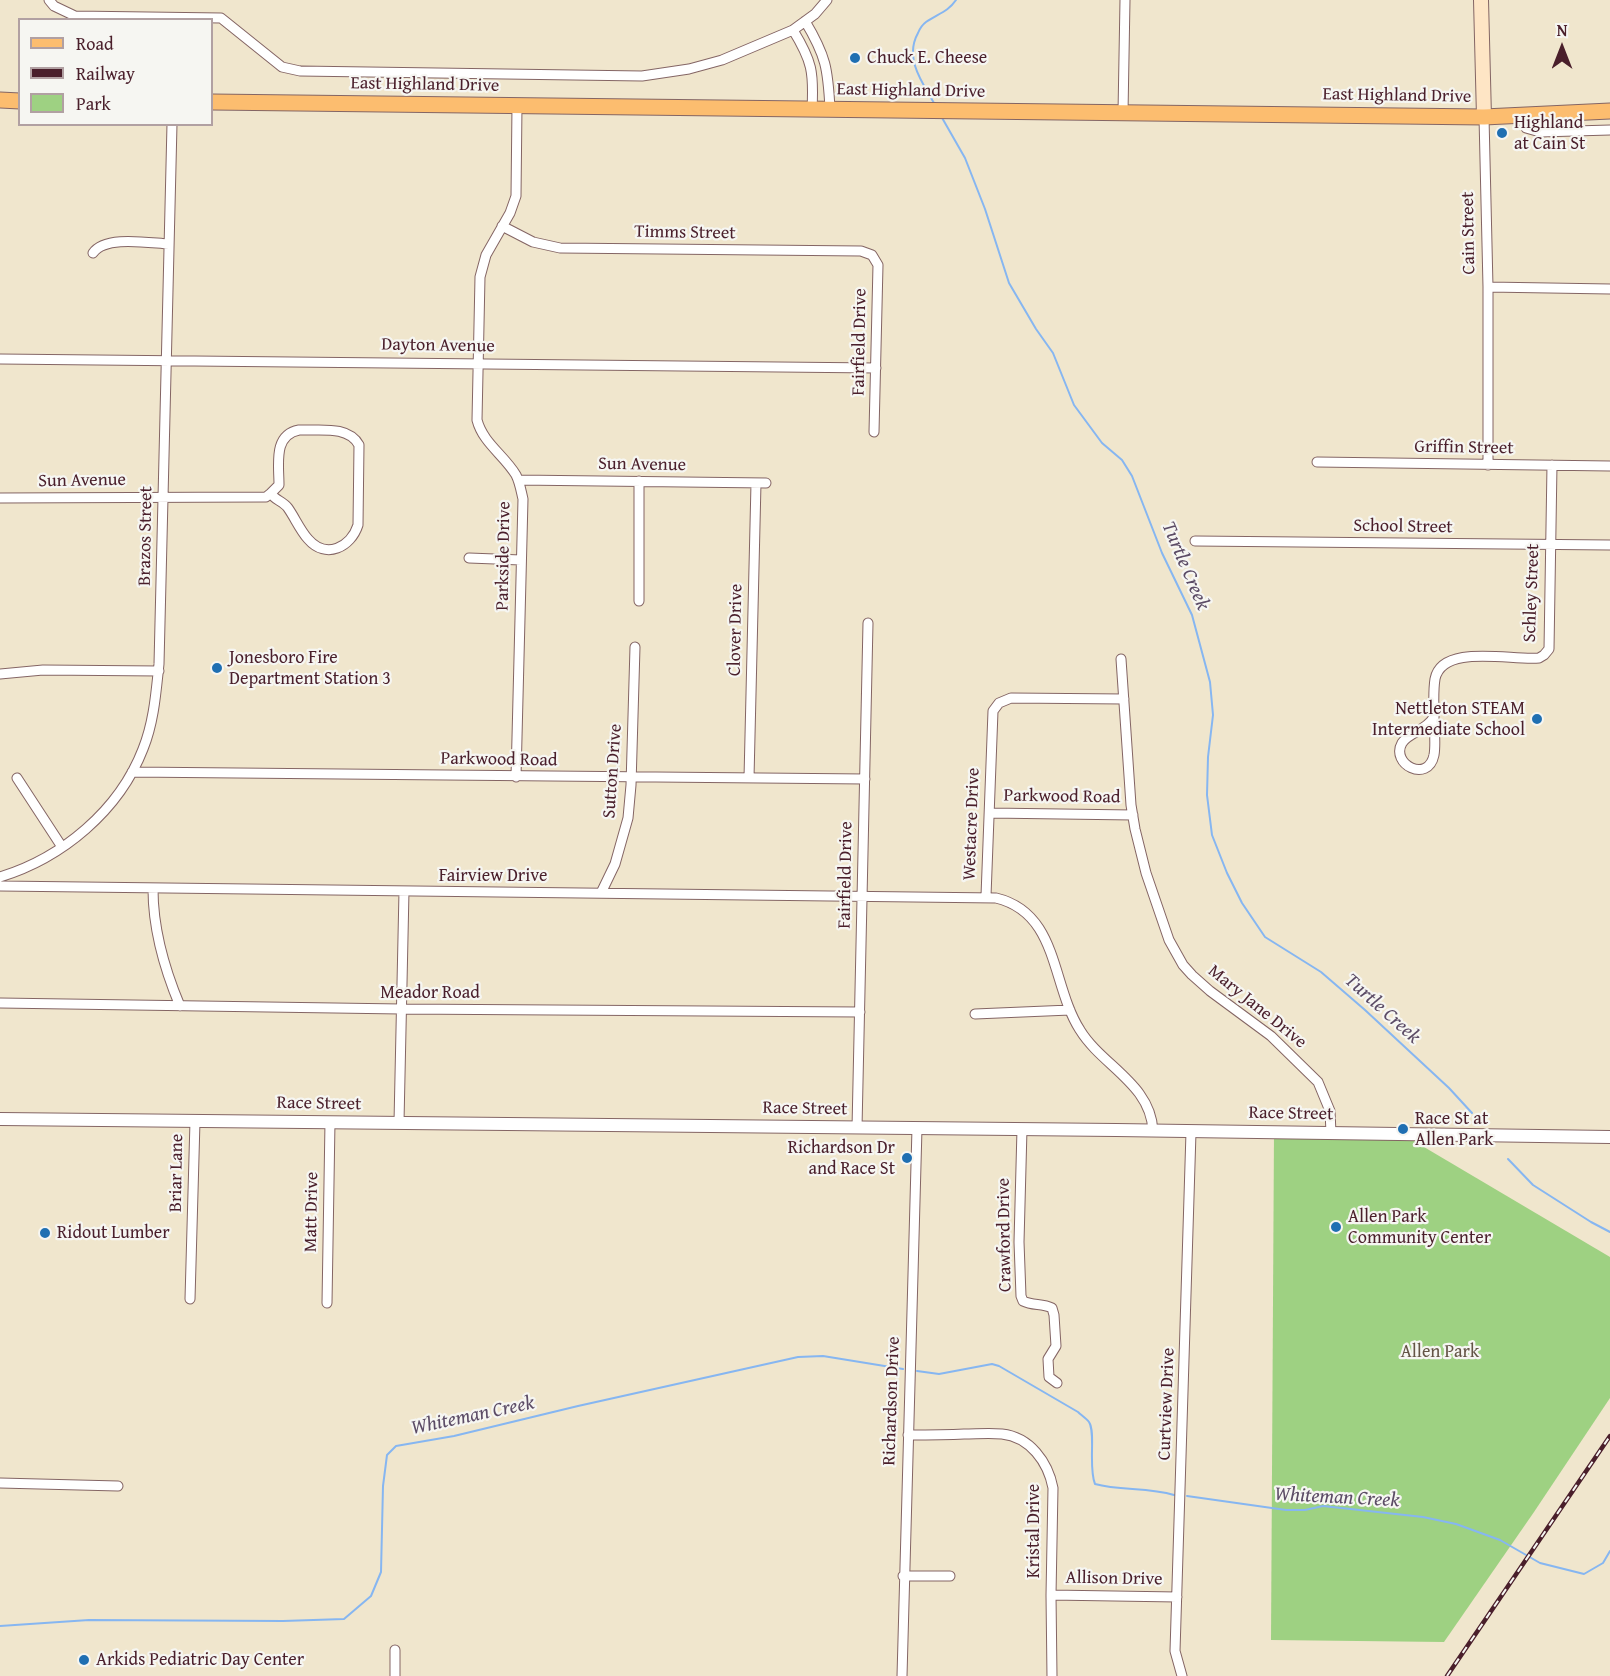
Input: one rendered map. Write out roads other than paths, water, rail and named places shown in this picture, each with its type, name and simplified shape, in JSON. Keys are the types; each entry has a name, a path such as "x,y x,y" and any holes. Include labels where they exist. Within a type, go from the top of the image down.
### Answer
{"main road":[{"name":"Cain Street","path":"1481,0 1484,117"},
{"path":"0,100 18,101"},
{"name":"East Highland Drive","path":"213,102 1484,117 1610,111"}],"street":[{"path":"49,0 54,6 75,15 170,18"},
{"path":"213,18 221,18 282,68 316,72 642,76 689,69 722,60 793,30 815,14 827,0"},
{"path":"1123,113 1125,0"},
{"path":"805,21 821,48 828,71 830,109"},
{"path":"793,30 807,53 812,68 812,109"},
{"name":"Parkside Drive","path":"516,777 523,499 518,480 488,443 477,420 480,277 486,255 514,206 517,106"},
{"path":"1520,115 1526,128 1540,132 1610,130"},
{"name":"Cain Street","path":"1484,117 1488,287 1488,465"},
{"name":"Brazos Street","path":"0,877 37,863 62,847 99,817 132,772 146,739 157,691 164,496 172,126"},
{"name":"Timms Street","path":"502,226 533,242 560,248 861,251 872,255"},
{"path":"93,253 96,248 107,242 169,243"},
{"name":"Fairfield Drive","path":"872,255 878,265 874,432"},
{"path":"1488,287 1610,289"},
{"name":"Dayton Avenue","path":"0,359 876,368"},
{"path":"299,430 341,431 356,440 359,449 358,525 355,534 345,545 330,550 311,542 286,505 273,497 271,493 279,485 279,448 286,436 299,430"},
{"name":"Griffin Street","path":"1317,462 1610,466"},
{"name":"Schley Street","path":"1434,717 1435,680 1445,663 1461,657 1533,659 1544,656 1550,646 1552,465"},
{"name":"Sun Avenue","path":"518,480 761,483"},
{"path":"639,481 639,601"},
{"name":"Clover Drive","path":"749,778 761,483"},
{"name":"Sun Avenue","path":"0,498 266,497 271,493"},
{"name":"School Street","path":"1195,541 1610,545"},
{"path":"469,558 521,560"},
{"name":"Fairfield Drive","path":"857,1128 868,623"},
{"name":"Sutton Drive","path":"601,893 615,864 628,818 632,777 635,647"},
{"name":"Mary Jane Drive","path":"1121,659 1133,815 1140,855 1169,940 1183,965 1210,991 1271,1036 1318,1082 1330,1111 1331,1133"},
{"path":"0,674 43,670 159,671"},
{"name":"Westacre Drive","path":"1124,699 1011,698 999,702 993,711 986,896 1009,901 1030,915 1038,924 1070,1010 1081,1032 1102,1057 1144,1098 1150,1111 1153,1131"},
{"path":"1434,717 1434,755 1430,765 1422,769 1411,769 1400,753 1402,744 1425,729 1434,717"},
{"name":"Parkwood Road","path":"132,772 865,779"},
{"path":"17,778 62,847"},
{"name":"Parkwood Road","path":"990,813 1133,815"},
{"name":"Fairview Drive","path":"0,885 153,889 986,896"},
{"path":"153,889 156,931 161,954 180,1006"},
{"path":"399,1122 404,891"},
{"name":"Meador Road","path":"0,1003 401,1009 860,1012"},
{"path":"975,1014 1070,1010"},
{"name":"Race Street","path":"0,1119 1610,1137"},
{"name":"Briar Lane","path":"190,1299 195,1120"},
{"name":"Matt Drive","path":"327,1303 330,1122"},
{"name":"Richardson Drive","path":"902,1676 917,1128"},
{"name":"Crawford Drive","path":"1022,1129 1019,1242 1021,1296 1028,1304 1044,1304 1052,1308 1056,1346 1048,1359 1049,1377 1057,1383"},
{"name":"Curtview Drive","path":"1182,1676 1175,1651 1191,1132"},
{"name":"Kristal Drive","path":"908,1435 1001,1434 1021,1441 1035,1451 1047,1468 1053,1488 1052,1676"},
{"path":"0,1483 118,1485"},
{"path":"903,1576 950,1576"},
{"name":"Allison Drive","path":"1051,1595 1177,1597"},
{"path":"395,1650 395,1676"}],"waterway":[{"name":"Turtle Creek","path":"934,103 916,70 914,42 923,24 946,10 956,0"},
{"name":"Turtle Creek","path":"941,116 965,158 985,209 1009,283 1053,353 1074,405 1102,443 1122,460 1132,476 1162,553 1192,615 1210,682 1213,715 1208,757 1207,795 1212,835 1242,903 1265,937 1321,972 1449,1088 1472,1113"},
{"name":"Turtle Creek","path":"1508,1159 1533,1185 1610,1232"},
{"name":"Whiteman Creek","path":"0,1626 89,1620 344,1619 371,1596 381,1572 383,1486 387,1455 396,1446 454,1436 798,1357 823,1356 903,1369"},
{"name":"Whiteman Creek","path":"917,1371 939,1374 992,1364 999,1366 1078,1412 1089,1422 1092,1434 1092,1469 1095,1484 1174,1495"},
{"name":"Whiteman Creek","path":"1187,1496 1286,1510 1305,1510 1323,1506 1423,1517 1456,1524 1500,1540 1540,1563 1584,1574 1603,1563 1610,1551"}],"railway":[{"path":"1447,1676 1610,1436"}],"place":[{"name":"Chuck E. Cheese","path":"855,58"},
{"name":"Highland at Cain St","path":"1502,133"},
{"name":"Jonesboro Fire Department Station 3","path":"217,668"},
{"name":"Nettleton STEAM Intermediate School","path":"1537,719"},
{"name":"Race St at Allen Park","path":"1403,1129"},
{"name":"Richardson Dr and Race St","path":"907,1158"},
{"name":"Allen Park Community Center","path":"1336,1227"},
{"name":"Ridout Lumber","path":"45,1233"},
{"name":"Arkids Pediatric Day Center","path":"84,1660"}],"park label":[{"name":"Allen Park","path":"1440,1352"}]}
